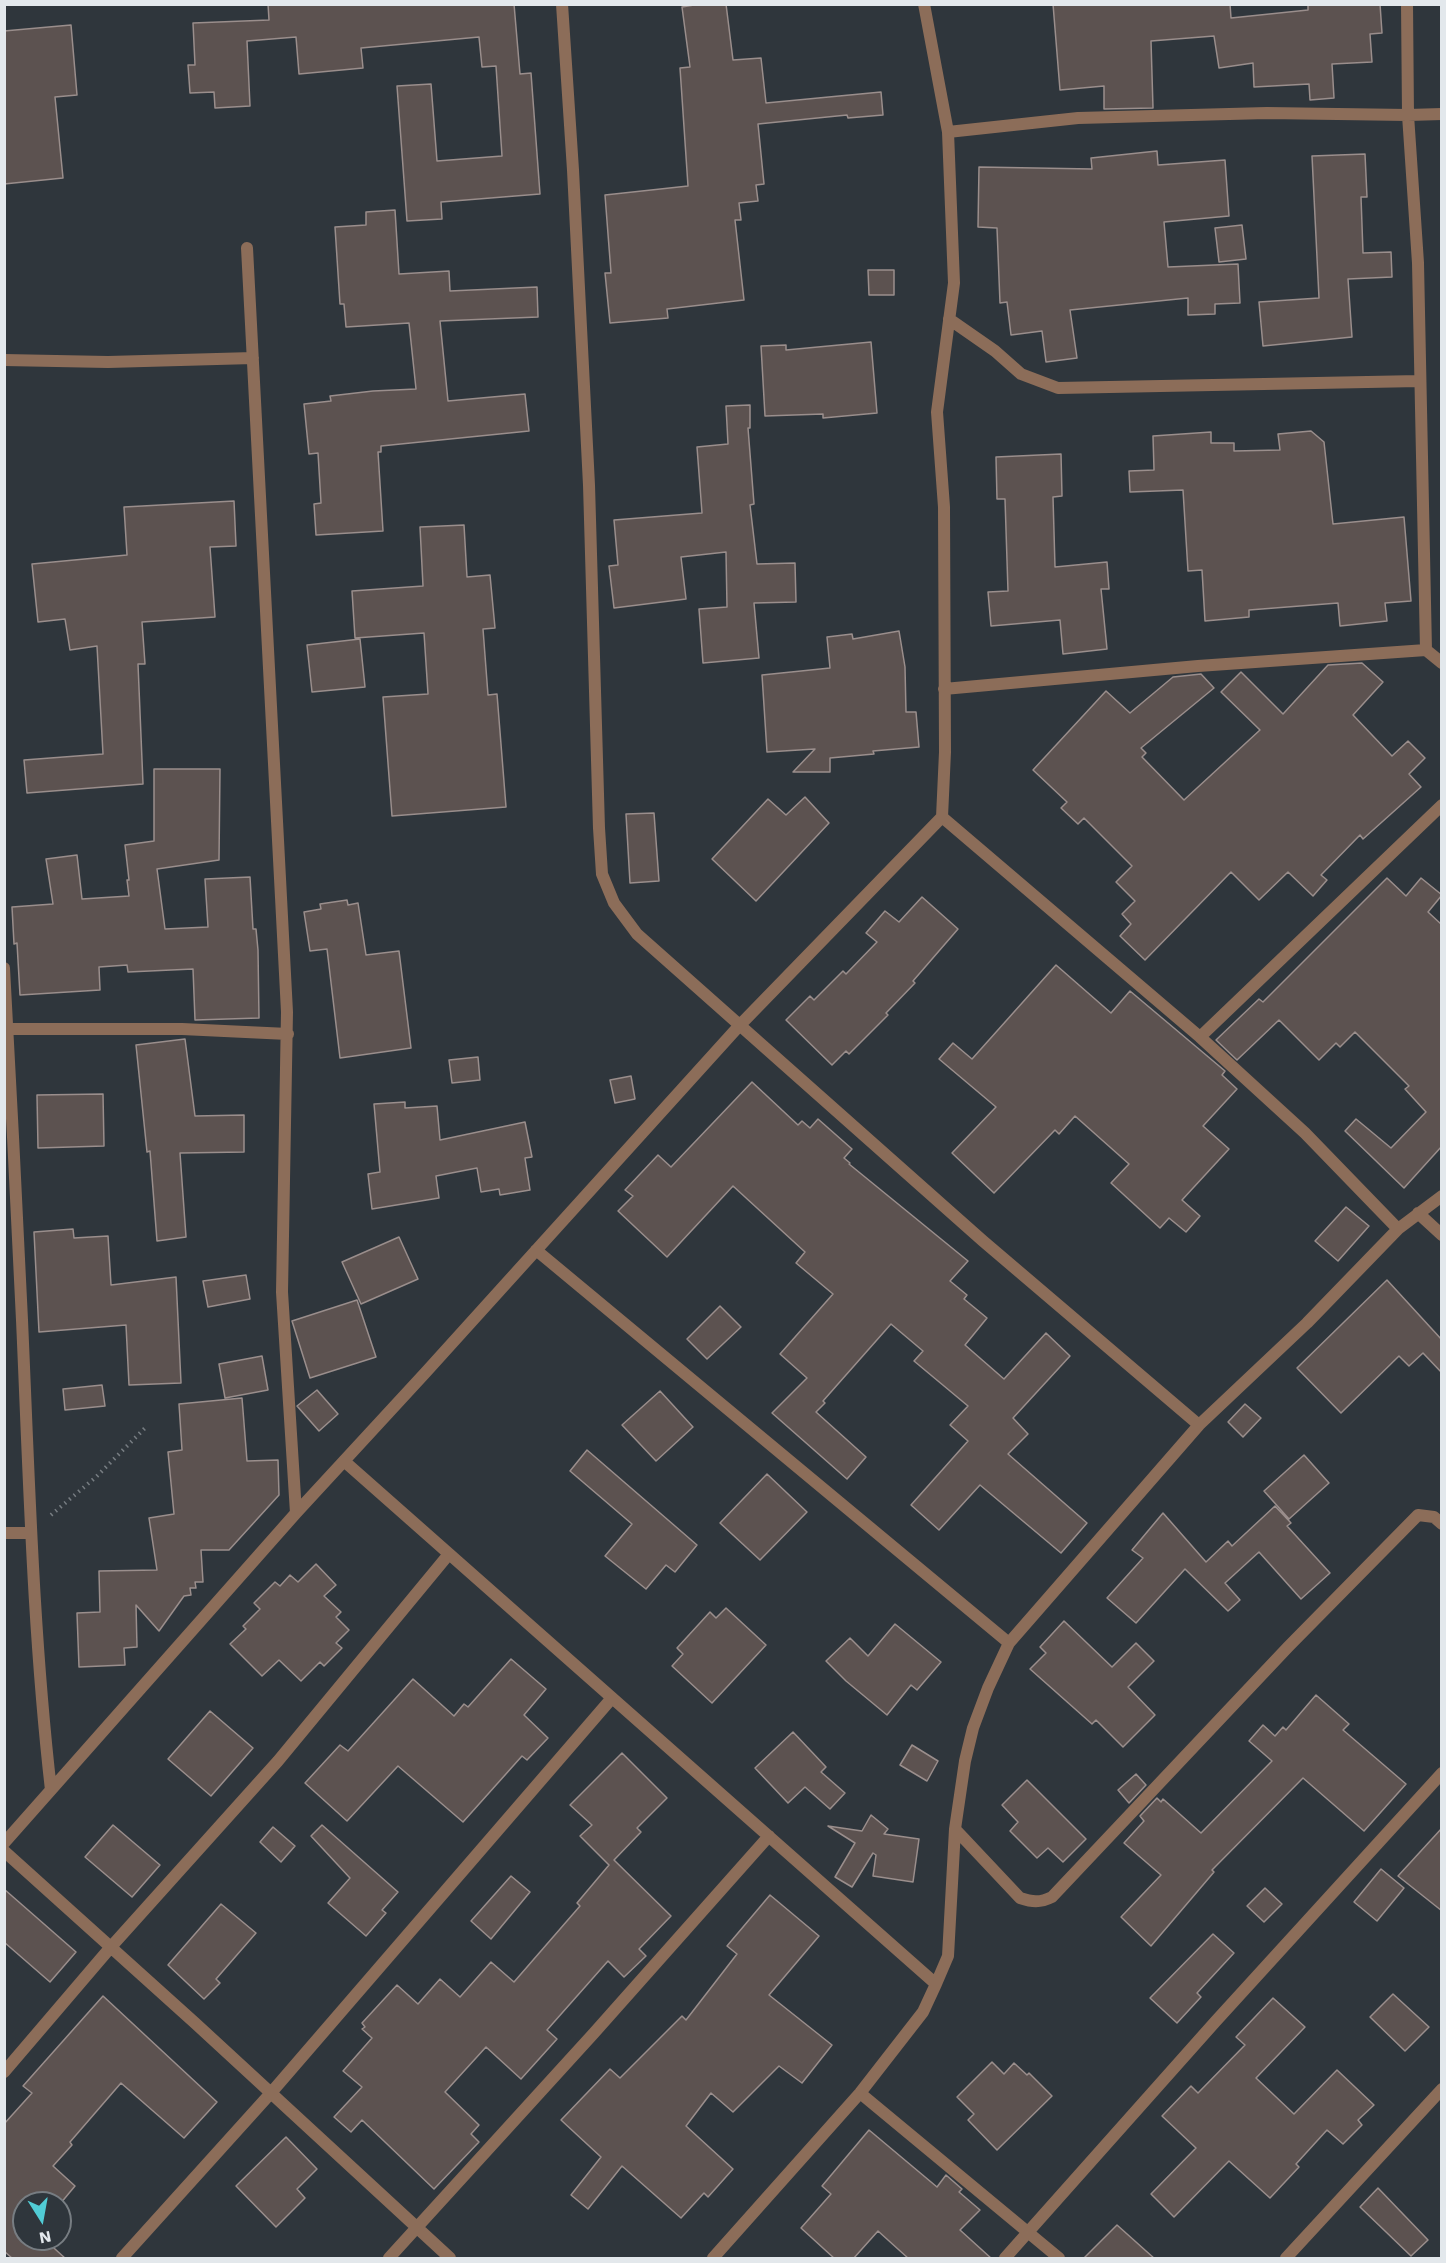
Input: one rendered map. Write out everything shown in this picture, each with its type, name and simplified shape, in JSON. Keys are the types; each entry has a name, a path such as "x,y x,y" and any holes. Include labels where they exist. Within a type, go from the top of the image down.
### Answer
{"street":[{"path":"562,4 589,485 602,874 614,903 637,934 740,1026 983,1241 1199,1425"},
{"path":"4,1843 296,1513 740,1026 942,817 945,774 944,507 937,412 954,283 948,132 924,4"},
{"path":"1407,4 1407,116 1418,263 1426,650"},
{"path":"948,132 1078,118 1267,113 1407,116 1442,114"},
{"path":"248,248 288,1034 282,1292 296,1513"},
{"path":"949,319 996,351 1021,374 1058,388 1419,381"},
{"path":"4,360 108,362 253,358"},
{"path":"944,689 1198,666 1426,650 1442,663"},
{"path":"1200,1037 1442,805"},
{"path":"942,817 1200,1037 1305,1133 1398,1228"},
{"path":"4,968 30,1533 41,1698 51,1790"},
{"path":"8,1029 182,1029 288,1034"},
{"path":"714,2259 860,2093 923,2012 948,1956 955,1829 965,1761 973,1728 1009,1643 1199,1425 1307,1323 1398,1228 1442,1196"},
{"path":"1418,1213 1442,1235"},
{"path":"536,1250 1009,1643"},
{"path":"344,1461 936,1984"},
{"path":"955,1829 1020,1898 1042,1902 1052,1897 1288,1647 1418,1515 1434,1517 1442,1524"},
{"path":"4,1533 30,1533"},
{"path":"4,2072 110,1948 278,1761 449,1554"},
{"path":"122,2259 270,2094 612,1698"},
{"path":"1005,2259 1215,2022 1442,1773"},
{"path":"389,2259 769,1836"},
{"path":"4,1851 195,2023 450,2259"},
{"path":"1286,2259 1442,2089"},
{"path":"860,2093 1059,2259"}],"path":[{"path":"30,1533 96,1477 144,1428"}],"building":[{"path":"268,4 514,4 520,74 531,73 540,194 441,202 442,219 407,221 397,86 431,84 437,161 502,156 496,66 482,67 479,37 361,48 363,68 299,74 296,37 247,41 250,106 215,108 214,92 190,93 188,65 195,65 193,23 269,20"},
{"path":"726,4 733,60 761,58 766,103 881,92 883,115 848,118 847,115 758,124 764,184 756,185 758,201 739,203 741,220 735,220 744,300 667,309 668,318 610,323 605,273 611,273 605,195 688,186 680,68 690,67 682,7"},
{"path":"1053,4 1230,4 1231,18 1308,10 1308,4 1380,4 1382,33 1370,34 1372,62 1332,64 1334,98 1310,100 1309,84 1254,87 1253,63 1219,68 1214,36 1151,41 1153,108 1104,109 1104,86 1060,90"},
{"path":"71,25 77,95 55,97 63,178 4,184 4,31"},
{"path":"1157,151 1158,165 1225,160 1229,216 1164,222 1168,267 1238,264 1240,303 1215,304 1215,314 1188,315 1188,298 1070,310 1077,358 1046,362 1042,331 1011,335 1007,302 1000,303 997,228 978,227 979,167 1092,169 1091,158"},
{"path":"1365,154 1367,197 1361,197 1363,253 1391,252 1392,277 1348,279 1352,337 1263,346 1259,302 1319,298 1312,156"},
{"path":"395,210 399,274 449,271 450,291 537,287 538,317 440,321 448,401 525,394 529,431 381,446 381,452 378,452 383,531 316,535 314,504 321,503 318,453 309,454 304,404 331,401 330,396 416,389 409,323 346,327 344,304 340,304 335,227 366,225 366,212"},
{"path":"1242,225 1246,259 1219,262 1215,228"},
{"path":"868,270 894,270 894,295 869,295"},
{"path":"871,342 877,413 823,418 823,414 765,416 761,346 786,345 786,350"},
{"path":"750,405 750,428 748,428 754,504 750,505 757,564 795,563 796,602 754,603 759,658 703,663 699,609 727,607 726,552 681,557 686,599 614,608 609,566 618,565 614,520 702,513 697,447 728,444 726,406"},
{"path":"1311,431 1324,442 1333,524 1404,517 1411,601 1385,603 1387,621 1340,626 1338,603 1249,610 1249,617 1205,621 1202,570 1188,571 1183,490 1130,492 1129,471 1154,470 1153,436 1211,432 1211,443 1234,443 1234,451 1280,450 1278,434"},
{"path":"1061,454 1062,496 1053,497 1055,567 1107,562 1109,589 1101,589 1107,649 1063,654 1060,620 991,626 988,592 1008,591 1005,499 997,499 996,457"},
{"path":"234,501 236,546 210,547 215,617 142,622 145,664 138,664 143,784 27,793 24,760 103,754 97,646 70,650 65,619 38,622 32,564 127,555 124,507"},
{"path":"464,525 467,577 490,575 495,628 483,629 488,695 497,694 506,807 392,816 383,697 428,694 424,633 355,638 352,591 423,586 420,527"},
{"path":"899,631 905,667 906,712 916,712 919,747 830,758 830,772 793,772 815,749 767,752 762,675 830,668 827,637 852,634 853,639"},
{"path":"360,639 365,687 312,692 307,645"},
{"path":"1362,663 1383,682 1353,715 1392,756 1408,741 1425,758 1409,774 1421,787 1363,839 1360,835 1321,875 1327,880 1313,896 1288,872 1259,900 1231,872 1145,960 1120,936 1131,924 1122,914 1135,901 1116,882 1132,866 1084,818 1078,824 1061,808 1067,802 1033,770 1106,691 1130,713 1173,677 1201,674 1214,688 1141,748 1146,753 1142,757 1184,800 1260,730 1221,692 1241,672 1283,714 1328,665"},
{"path":"154,769 220,769 219,860 157,869 165,929 208,927 205,879 250,877 253,929 256,929 258,950 259,1018 195,1020 193,969 128,972 127,965 99,967 100,990 20,995 12,907 53,904 46,859 77,855 82,899 129,896 125,845 154,841"},
{"path":"805,797 829,823 756,901 712,859 768,799 786,815"},
{"path":"654,813 659,881 630,883 626,814"},
{"path":"1387,878 1406,896 1421,878 1442,895 1428,912 1442,925 1442,1146 1404,1188 1345,1131 1356,1119 1391,1148 1426,1112 1405,1089 1409,1086 1355,1032 1340,1047 1336,1043 1319,1060 1279,1020 1237,1060 1216,1040 1259,999 1263,1002"},
{"path":"922,897 958,929 913,981 915,983 886,1013 888,1015 849,1054 846,1051 832,1065 786,1020 810,996 814,1000 843,971 846,974 877,942 866,933 885,911 899,922"},
{"path":"347,900 348,905 358,903 366,955 399,951 411,1048 340,1058 327,949 310,951 304,912 321,909 320,904"},
{"path":"1056,965 1111,1013 1130,991 1225,1071 1222,1075 1237,1089 1203,1126 1229,1149 1182,1200 1200,1216 1186,1232 1169,1218 1160,1228 1111,1183 1129,1164 1075,1116 1059,1134 1055,1130 994,1193 952,1153 996,1107 939,1059 953,1043 972,1059"},
{"path":"185,1039 195,1116 244,1115 244,1152 180,1153 186,1237 157,1241 150,1151 147,1152 136,1045"},
{"path":"478,1057 480,1080 452,1083 449,1060"},
{"path":"631,1076 635,1099 615,1103 610,1080"},
{"path":"752,1082 798,1125 802,1121 810,1128 818,1119 852,1149 844,1158 849,1164 968,1261 950,1281 967,1295 964,1299 987,1318 965,1345 1004,1379 1046,1333 1070,1356 1013,1418 1028,1434 1008,1454 1087,1523 1061,1553 980,1485 939,1530 911,1505 968,1441 950,1425 968,1406 914,1361 923,1351 891,1324 823,1401 825,1403 816,1412 866,1457 847,1479 772,1413 807,1378 780,1354 833,1294 796,1263 805,1252 733,1186 667,1257 618,1211 633,1196 625,1190 658,1155 671,1167"},
{"path":"103,1094 104,1146 38,1148 37,1095"},
{"path":"405,1102 405,1108 437,1106 440,1140 525,1122 532,1157 525,1158 530,1190 500,1195 499,1189 481,1192 477,1168 436,1176 439,1198 372,1209 368,1174 380,1172 374,1104"},
{"path":"1346,1207 1369,1226 1338,1261 1315,1241"},
{"path":"73,1229 74,1238 108,1236 111,1285 176,1277 181,1383 129,1385 126,1325 39,1332 34,1232"},
{"path":"399,1237 418,1279 361,1304 342,1262"},
{"path":"246,1275 250,1299 208,1307 203,1281"},
{"path":"1387,1280 1442,1340 1442,1373 1423,1353 1409,1366 1399,1356 1341,1413 1297,1368"},
{"path":"357,1300 376,1357 310,1378 292,1321"},
{"path":"720,1306 741,1327 707,1359 687,1339"},
{"path":"262,1356 268,1390 225,1398 219,1364"},
{"path":"102,1385 105,1406 65,1410 63,1389"},
{"path":"317,1390 338,1414 319,1431 297,1406"},
{"path":"660,1391 693,1427 656,1461 622,1425"},
{"path":"242,1398 247,1461 278,1460 279,1495 229,1550 201,1550 203,1582 195,1582 196,1588 190,1588 191,1595 184,1596 159,1631 136,1605 137,1647 124,1648 125,1665 79,1667 77,1613 100,1612 99,1571 157,1570 149,1518 174,1514 168,1452 182,1450 179,1404"},
{"path":"1245,1404 1261,1418 1243,1437 1228,1422"},
{"path":"587,1450 697,1545 675,1572 666,1565 646,1589 605,1556 632,1524 570,1471"},
{"path":"1304,1455 1329,1483 1289,1519 1264,1491"},
{"path":"767,1474 807,1512 760,1560 720,1523"},
{"path":"1275,1506 1291,1523 1287,1526 1330,1573 1301,1599 1259,1552 1225,1583 1240,1600 1228,1611 1185,1569 1136,1623 1107,1598 1143,1558 1132,1550 1163,1513 1206,1562 1228,1541 1232,1546"},
{"path":"316,1564 336,1585 324,1596 341,1612 336,1617 349,1630 336,1643 342,1648 324,1666 320,1662 301,1681 279,1660 262,1676 230,1644 246,1629 243,1626 260,1609 254,1603 275,1582 280,1586 290,1575 298,1582"},
{"path":"726,1608 766,1645 712,1703 672,1666 683,1654 677,1648 710,1612 716,1618"},
{"path":"1064,1621 1112,1667 1136,1643 1154,1661 1128,1687 1155,1715 1123,1747 1096,1720 1092,1724 1030,1669 1046,1653 1040,1647"},
{"path":"895,1624 941,1662 917,1690 911,1685 887,1715 826,1661 850,1638 868,1656"},
{"path":"511,1659 546,1689 524,1715 548,1738 527,1760 522,1756 463,1822 398,1766 347,1821 305,1783 340,1745 348,1751 413,1679 454,1716 464,1704 468,1707"},
{"path":"1316,1695 1349,1724 1343,1730 1406,1784 1364,1831 1303,1778 1212,1870 1214,1872 1151,1946 1121,1917 1161,1875 1124,1843 1144,1821 1140,1816 1157,1798 1161,1802 1163,1799 1201,1833 1272,1761 1249,1741 1263,1725 1275,1736 1283,1727 1286,1730"},
{"path":"210,1711 253,1748 211,1796 168,1759"},
{"path":"793,1732 826,1767 821,1772 845,1793 830,1809 805,1787 788,1803 755,1768"},
{"path":"912,1745 938,1761 927,1781 900,1765"},
{"path":"622,1753 667,1798 637,1828 641,1832 614,1860 671,1916 639,1949 646,1956 624,1977 608,1961 547,2030 557,2039 521,2079 486,2047 445,2092 479,2125 471,2134 479,2142 434,2189 362,2120 351,2132 334,2117 362,2087 343,2071 372,2038 362,2029 365,2027 362,2023 397,1985 418,2004 440,1979 460,1997 491,1962 514,1982 580,1906 577,1903 609,1865 580,1836 592,1825 570,1805"},
{"path":"1136,1774 1146,1785 1129,1803 1118,1790"},
{"path":"1027,1780 1086,1839 1063,1862 1048,1848 1037,1858 1010,1831 1018,1822 1002,1805"},
{"path":"871,1815 888,1829 884,1834 919,1839 913,1882 873,1876 876,1855 873,1853 852,1887 835,1877 855,1843 828,1826 862,1831"},
{"path":"113,1825 160,1865 132,1897 85,1857"},
{"path":"322,1825 398,1892 382,1910 386,1913 366,1936 328,1903 350,1878 311,1836"},
{"path":"273,1827 295,1846 281,1862 260,1842"},
{"path":"1442,1828 1442,1911 1398,1876"},
{"path":"1381,1869 1404,1888 1377,1921 1354,1902"},
{"path":"511,1876 530,1892 491,1939 471,1921"},
{"path":"1265,1888 1282,1904 1264,1922 1247,1906"},
{"path":"4,1889 76,1952 50,1982 4,1942"},
{"path":"770,1895 819,1936 769,1995 832,2045 802,2083 779,2066 733,2112 711,2093 686,2126 733,2169 708,2197 704,2193 681,2218 622,2166 588,2209 571,2195 601,2157 561,2120 610,2069 620,2078 682,2016 686,2020 737,1954 727,1946"},
{"path":"221,1904 256,1933 216,1979 220,1983 204,1999 168,1965"},
{"path":"1213,1934 1234,1953 1197,1993 1201,1997 1177,2023 1150,1998"},
{"path":"1393,1994 1429,2027 1405,2051 1370,2017"},
{"path":"103,1996 217,2102 184,2138 121,2083 70,2142 72,2145 53,2166 75,2186 71,2191 12,2191 12,2251 57,2251 66,2259 13,2259 4,2251 4,2124 32,2093 23,2086"},
{"path":"1273,1998 1305,2027 1256,2078 1294,2114 1337,2070 1374,2105 1358,2120 1362,2125 1343,2144 1327,2130 1296,2164 1299,2167 1270,2198 1229,2161 1174,2217 1151,2194 1196,2148 1162,2116 1191,2086 1198,2093 1245,2045 1236,2037"},
{"path":"992,2062 1004,2074 1014,2063 1027,2075 1029,2073 1052,2096 997,2150 968,2120 974,2114 957,2097"},
{"path":"869,2130 937,2187 946,2175 962,2189 959,2192 980,2210 960,2230 992,2259 909,2259 878,2231 853,2259 835,2259 801,2228 831,2194 822,2186"},
{"path":"286,2137 317,2169 297,2189 305,2198 276,2227 236,2186"},
{"path":"1378,2188 1428,2240 1411,2256 1360,2207"},
{"path":"1117,2225 1155,2259 1083,2259"}]}
